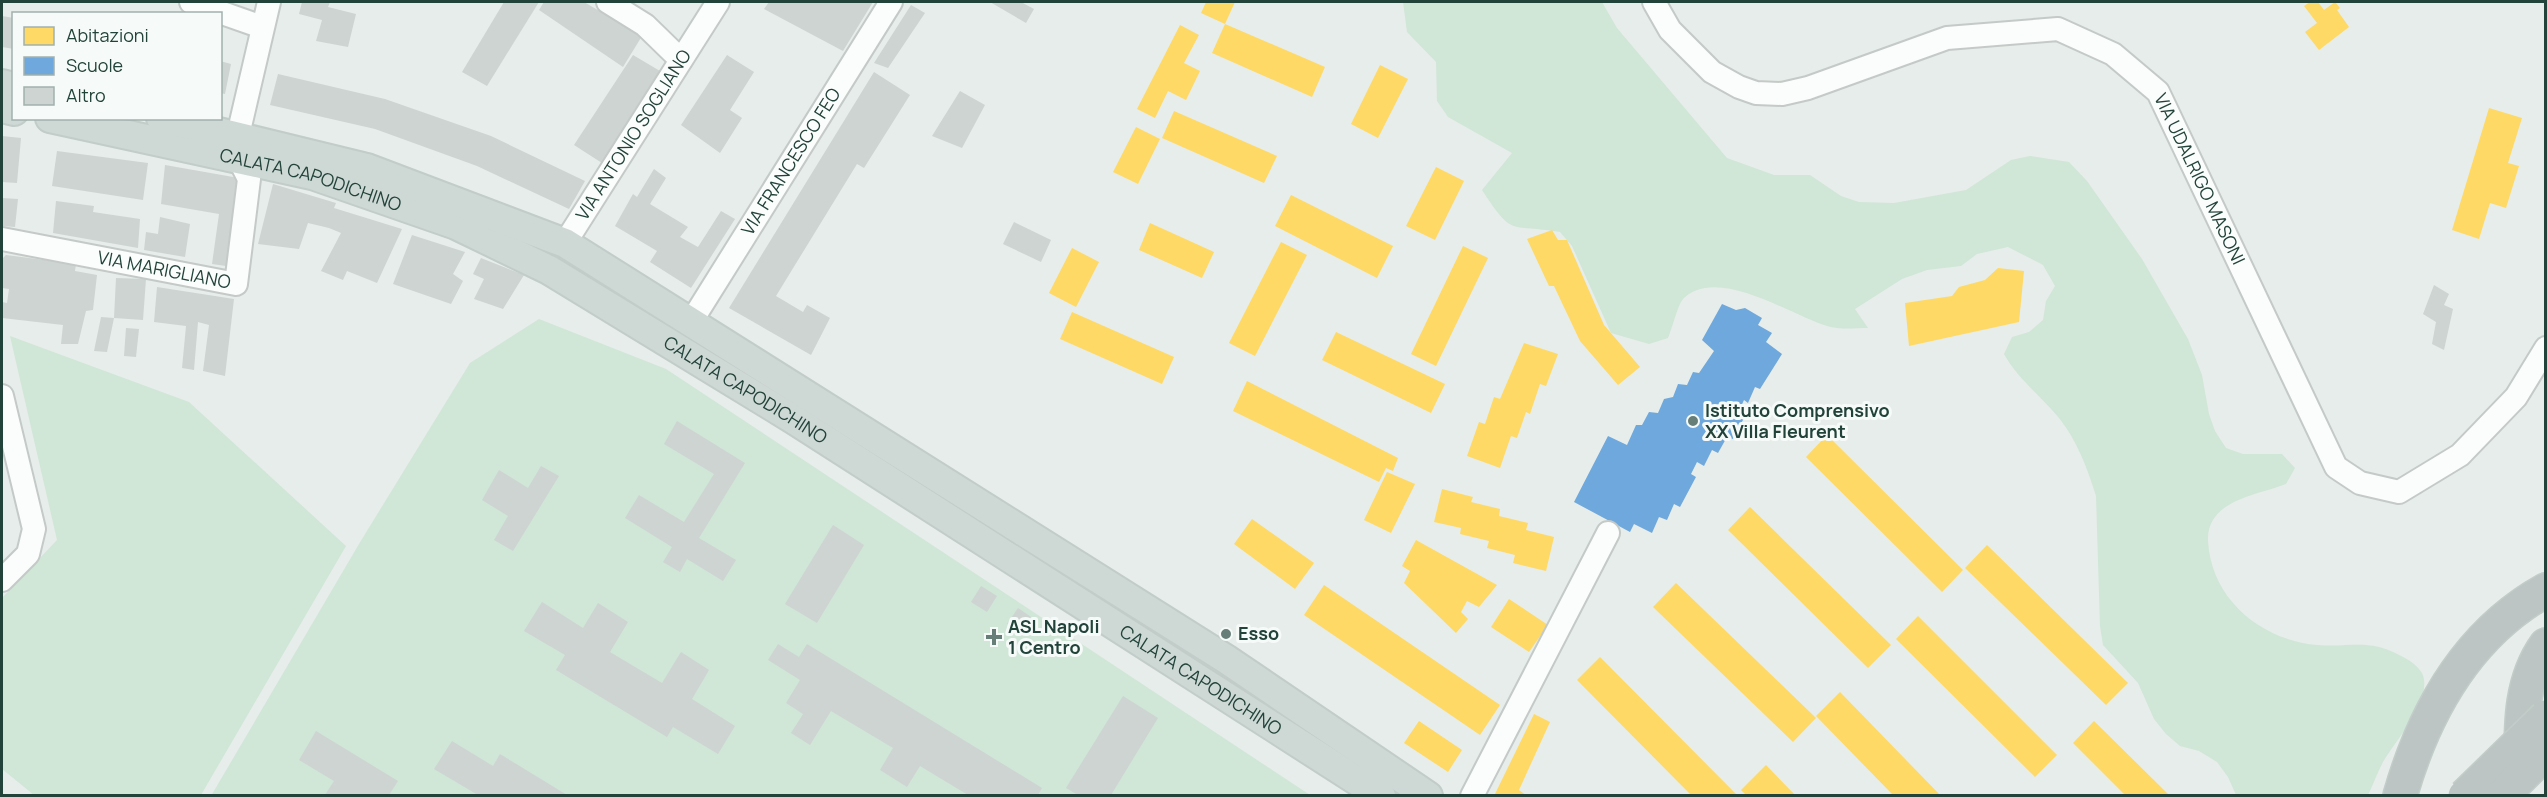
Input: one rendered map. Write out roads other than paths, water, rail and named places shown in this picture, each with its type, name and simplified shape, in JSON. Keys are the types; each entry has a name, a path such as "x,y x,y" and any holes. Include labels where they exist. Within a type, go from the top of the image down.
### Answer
{"highway":[{"path":"2400,795 2413,751 2443,690 2484,637 2510,615 2546,590"},
{"path":"2520,795 2524,698 2530,675 2546,645"},
{"path":"2465,795 2546,717"},
{"path":"2502,795 2546,752"}],"main road":[{"name":"CALATA CAPODICHINO","path":"63,120 367,168 565,243 1227,659 1428,795"},
{"name":"CALATA CAPODICHINO","path":"166,120 312,175 456,225 549,270 794,419 1381,795"},
{"name":"VIA ANTONIO SOGLIANO","path":"549,270 565,243"}],"street":[{"path":"191,2 219,12"},
{"path":"239,147 269,2"},
{"path":"608,2 645,25 681,60"},
{"name":"VIA ANTONIO SOGLIANO","path":"565,243 717,2"},
{"name":"VIA FRANCESCO FEO","path":"691,322 891,2"},
{"name":"VIA UDALRIGO MASONI","path":"1654,2 1670,30 1705,65 1739,87 1756,93 1782,94 1808,88 1947,38 2058,28 2113,54 2158,92 2336,467 2360,483 2399,492 2460,455 2516,397 2546,348"},
{"path":"222,13 262,27"},
{"name":"VIA MARIGLIANO","path":"2,239 236,284 249,179 239,147"},
{"path":"2,396 34,529 28,554 2,580"},
{"path":"1472,795 1608,533"}],"place":[{"name":"Istituto Comprensivo XX Villa Fleurent","path":"1693,421"},
{"name":"Esso","path":"1226,634"},
{"name":"ASL Napoli 1 Centro","path":"994,637"}]}
